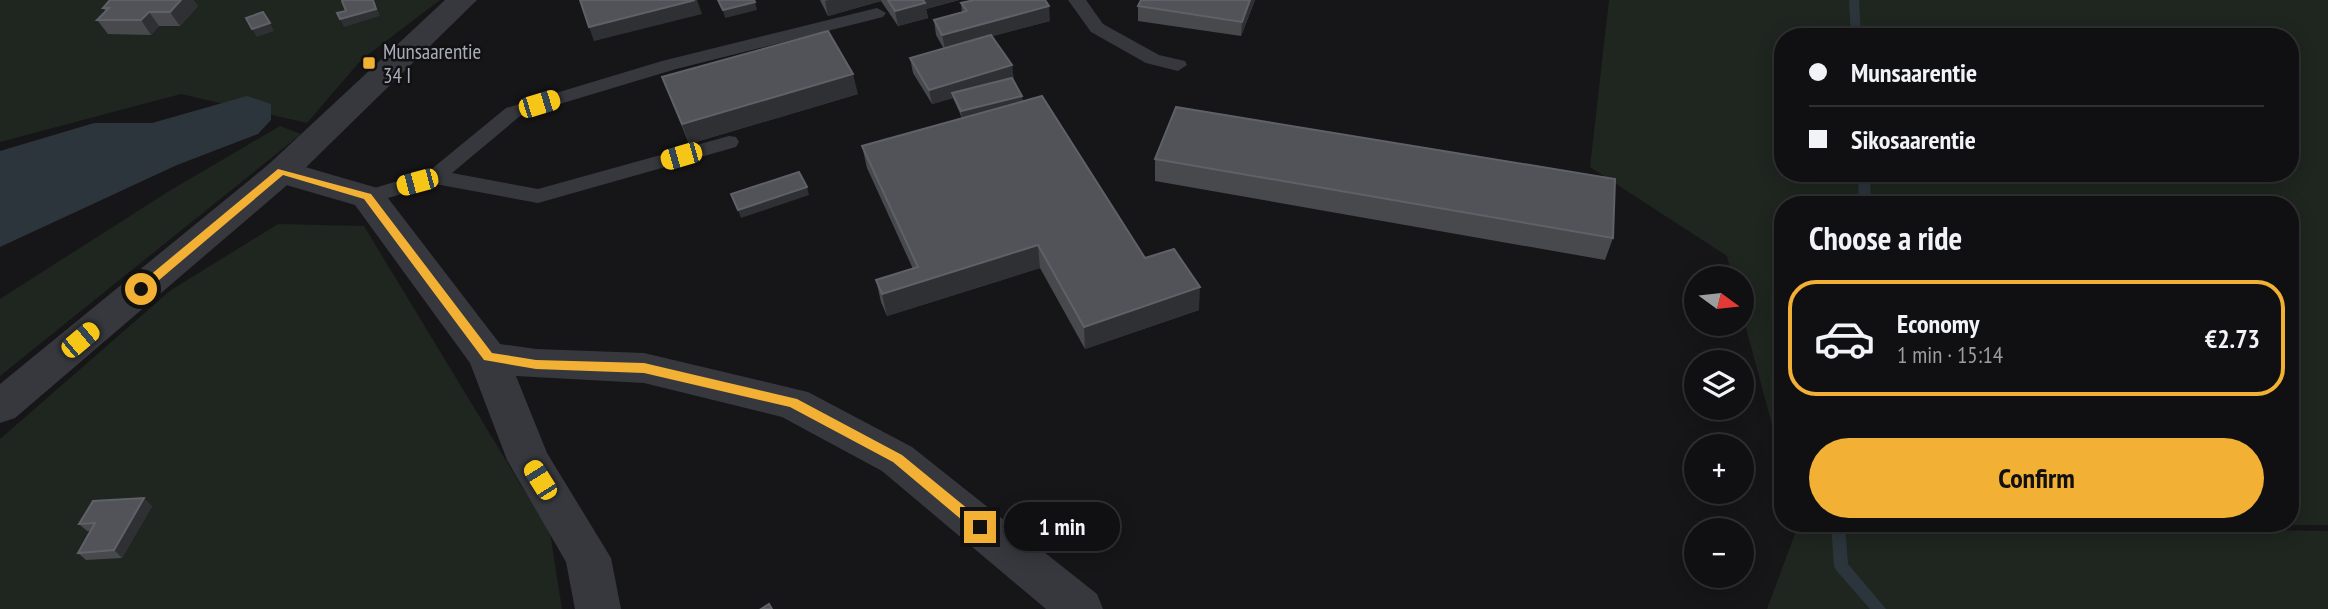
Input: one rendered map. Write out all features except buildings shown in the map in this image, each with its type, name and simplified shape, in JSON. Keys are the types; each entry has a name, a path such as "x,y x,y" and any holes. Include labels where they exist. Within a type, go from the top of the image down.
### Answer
{"street":[{"path":"0,407 281,172 461,0"},
{"path":"281,172 368,197 488,357 528,460 589,558 598,609"},
{"path":"488,357 536,364 644,368 793,403 897,458 1080,609"}],"lane":[{"path":"1077,0 1097,28 1153,59 1178,65"},
{"path":"368,197 435,177 513,112 669,65 877,13"},
{"path":"435,177 538,196 729,142"}],"shaded area":[{"path":"0,0 440,0 361,60 307,123 181,94 0,142"},
{"path":"1609,0 2328,0 2328,525 2299,525 2299,196 1774,196 1774,432 1748,336 1754,336 1754,266 1730,266 1727,256 1590,167"},
{"path":"247,96 271,104 271,120 258,134 177,165 0,247 0,151 94,123 152,123"},
{"path":"280,126 301,134 0,376 0,299 166,193"},
{"path":"278,224 364,226 550,533 562,609 0,609 0,439 171,290"},
{"path":"2299,531 2328,531 2328,609 1767,609 1796,532"}],"waterway":[{"path":"1854,0 1856,28"},
{"path":"1864,182 1865,196"},
{"path":"1839,532 1841,566 1879,609"}],"place":[{"name":"Munsaarentie 34 I","path":"369,63"}],"route":[{"path":"141,289 281,172 368,197 488,357 536,364 644,368 793,403 897,458 980,527"}]}
